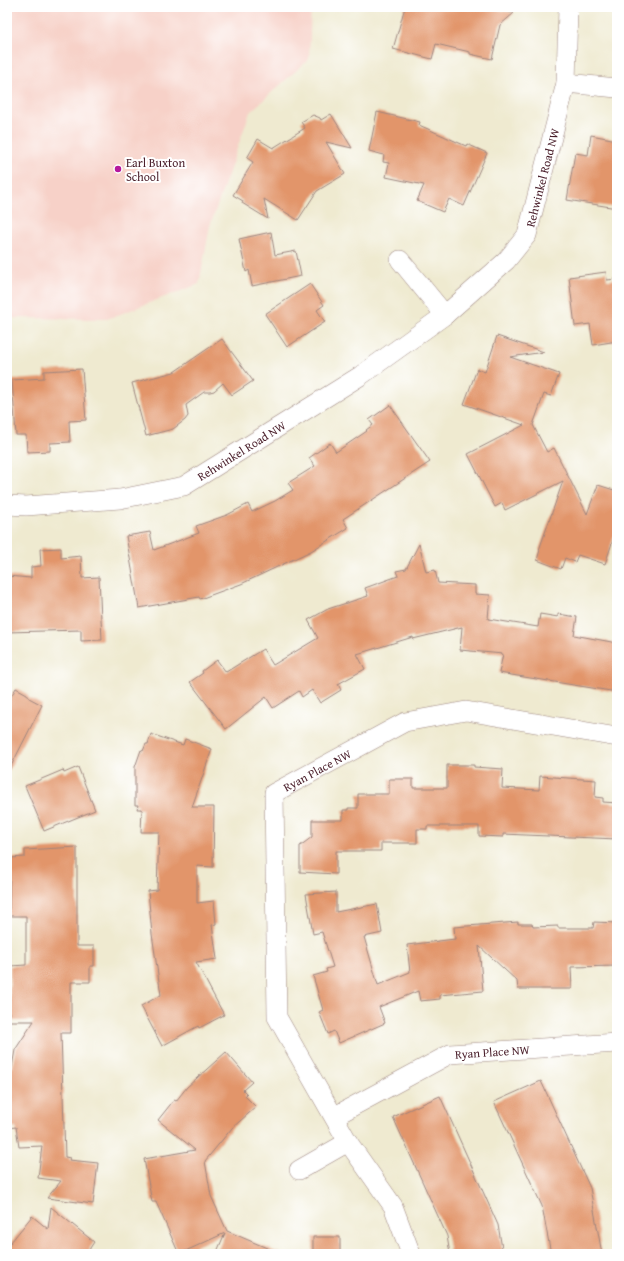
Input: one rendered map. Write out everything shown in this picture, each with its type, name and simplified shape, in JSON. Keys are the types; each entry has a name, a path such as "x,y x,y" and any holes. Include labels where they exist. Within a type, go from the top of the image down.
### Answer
{"street":[{"name":"Rehwinkel Road NW","path":"7,505 26,506 120,499 184,486 360,376 445,315 506,260 528,235 566,83 568,7"},
{"path":"566,83 617,88"},
{"path":"400,260 445,315"},
{"name":"Ryan Place NW","path":"411,1254 393,1206 348,1142 335,1116 277,1018 274,793 405,722 466,711 617,737"},
{"name":"Ryan Place NW","path":"335,1116 450,1054 617,1043"},
{"path":"298,1170 348,1142"}],"shaded area":[{"name":"Earl Buxton School","path":"7,7 311,7 309,59 250,112 210,226 199,284 107,319 7,318"}],"building":[{"path":"405,7 485,7 514,13 500,25 492,59 436,44 432,59 393,49"},
{"path":"377,112 420,122 419,125 466,146 467,144 487,153 464,206 449,199 443,212 417,201 424,185 386,177 389,163 383,162 384,155 369,151"},
{"path":"331,114 352,148 326,142 345,174 317,191 298,220 264,199 268,219 242,203 243,201 233,195 253,162 247,158 258,139 273,148 305,128 301,122 313,115 321,120"},
{"path":"591,135 617,140 617,208 567,200 575,153 588,155"},
{"path":"271,232 275,255 296,251 301,276 252,286 249,270 246,272 239,239"},
{"path":"606,272 607,280 617,279 617,341 593,345 590,324 575,326 569,277"},
{"path":"310,284 324,305 317,310 325,322 287,347 265,314"},
{"path":"497,336 544,352 510,357 559,374 551,396 544,394 533,425 547,452 554,448 587,514 598,485 617,491 617,528 605,564 578,555 575,562 565,558 561,569 537,560 539,550 563,481 505,510 502,503 495,507 468,454 524,425 464,404 477,369 485,372"},
{"path":"222,339 253,381 232,395 223,383 214,391 204,392 186,405 188,416 185,420 173,429 146,436 132,383 174,372"},
{"path":"82,369 86,420 69,421 70,442 50,443 50,451 27,452 26,435 16,435 12,380 44,378 44,371"},
{"path":"390,405 430,462 343,519 348,528 311,551 241,584 200,599 199,597 139,608 126,536 150,532 154,550 199,533 196,526 227,515 248,504 252,512 275,501 293,490 288,483 315,466 309,458 330,443 336,452 367,431 366,430 373,425 369,420"},
{"path":"419,544 426,572 435,570 438,583 475,585 475,594 490,595 488,619 538,627 540,614 558,617 558,614 577,617 574,635 617,643 617,692 499,673 503,654 460,650 462,627 413,639 413,637 357,654 365,669 338,684 341,690 320,703 312,690 302,697 299,691 273,708 266,697 226,729 190,682 203,673 202,671 217,660 226,672 263,649 273,665 318,638 308,620 328,609 368,596 365,588 398,576 396,571 406,569"},
{"path":"61,548 61,558 81,556 82,578 99,577 102,640 81,641 81,630 7,632 7,576 31,578 31,567 41,566 40,549"},
{"path":"16,688 27,694 29,698 42,705 7,774 7,703"},
{"path":"151,734 183,745 185,739 212,749 192,807 214,807 213,867 197,866 197,903 214,901 216,924 212,925 217,959 196,962 224,1015 199,1028 198,1026 162,1046 141,1006 161,995 152,934 148,891 157,890 159,832 141,832 142,809 137,809 138,805 135,805 135,767 141,750 143,751 146,744 148,744"},
{"path":"447,765 474,765 474,767 503,769 502,788 539,790 540,776 596,780 595,797 603,798 603,802 617,803 617,839 503,834 503,837 479,836 479,826 427,826 427,829 417,829 417,843 381,843 381,851 336,851 336,874 300,872 300,846 312,837 312,820 343,820 343,810 348,810 348,808 358,808 358,794 389,794 389,779 413,779 413,788 447,788"},
{"path":"78,767 95,810 44,831 25,786 63,770 64,773"},
{"path":"77,847 77,946 94,946 94,966 90,966 90,982 71,982 71,1033 61,1033 65,1157 70,1158 69,1160 98,1163 93,1204 47,1198 61,1181 38,1178 42,1146 19,1147 16,1127 8,1128 7,1067 12,1067 15,1050 34,1021 9,1021 10,966 26,965 26,916 9,916 10,858 25,857 25,850"},
{"path":"336,892 336,912 377,904 382,933 364,937 378,985 410,972 407,945 455,939 454,927 518,922 518,924 532,924 533,927 558,926 558,928 593,928 594,922 617,923 617,966 571,967 572,989 518,989 517,981 479,946 483,991 440,995 440,999 420,1001 418,991 379,1007 385,1023 339,1043 334,1031 328,1034 319,1012 323,1010 313,976 327,972 326,969 333,967 322,932 313,934 306,894"},
{"path":"226,1052 252,1082 243,1090 247,1094 245,1096 256,1107 232,1128 205,1161 211,1196 227,1231 281,1254 216,1254 225,1233 179,1254 156,1202 152,1202 144,1159 195,1150 158,1120 187,1087"},
{"path":"541,1081 590,1188 602,1254 551,1254 542,1206 494,1102"},
{"path":"440,1096 498,1225 503,1254 450,1254 447,1236 393,1117"},
{"path":"51,1207 94,1242 90,1248 89,1254 7,1254 7,1247 32,1216 48,1229"},
{"path":"313,1237 340,1237 340,1254 313,1254"}],"place":[{"name":"Earl Buxton School","path":"118,169"}]}
